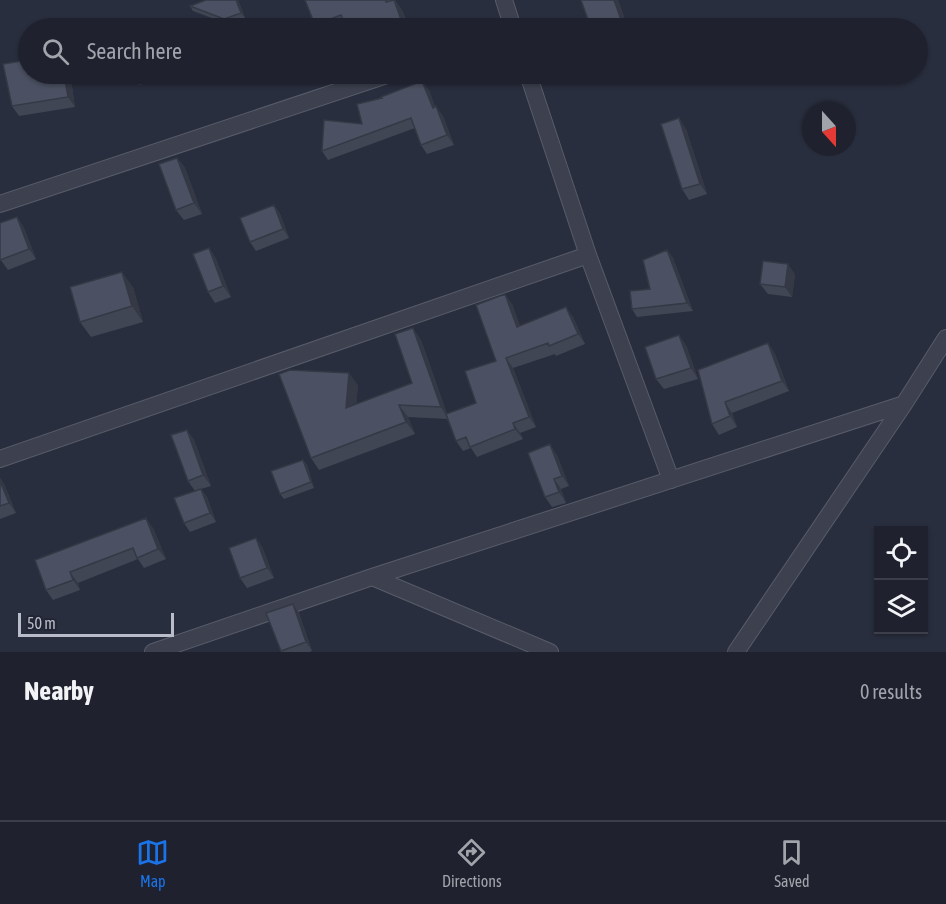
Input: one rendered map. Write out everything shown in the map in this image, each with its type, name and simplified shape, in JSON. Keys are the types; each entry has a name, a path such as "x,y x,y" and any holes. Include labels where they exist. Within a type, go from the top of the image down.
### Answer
{"street":[{"path":"504,0 510,18"},
{"path":"0,204 360,84"},
{"path":"531,84 588,255 671,480"},
{"path":"0,459 588,255"},
{"path":"736,652 946,338"},
{"path":"153,652 372,577 904,404"},
{"path":"372,577 550,652"}],"building":[{"path":"206,0 236,0 241,13 221,18 190,6"},
{"path":"305,0 386,0 386,2 394,0 400,18 342,18 341,15 333,18 312,18"},
{"path":"581,0 614,0 620,18 587,18"},
{"path":"18,62 18,84 66,84 68,97 12,106 3,64"},
{"path":"414,84 423,84 433,108 436,106 447,135 421,145 411,118 322,151 324,120 362,124 357,104"},
{"path":"679,118 700,184 682,189 661,124"},
{"path":"177,158 194,203 176,210 159,164"},
{"path":"274,205 283,229 250,242 240,218"},
{"path":"17,217 29,249 0,260 0,223"},
{"path":"209,248 223,286 208,292 193,254"},
{"path":"667,250 687,303 632,309 630,291 650,289 643,260"},
{"path":"763,261 788,264 785,287 760,284"},
{"path":"122,272 132,306 80,322 70,287"},
{"path":"505,294 517,327 566,307 578,334 549,346 548,343 506,358 529,417 513,423 515,429 470,447 466,437 456,441 446,414 476,403 465,371 496,361 476,305"},
{"path":"413,328 441,407 399,405 406,422 311,458 279,374 290,370 349,373 346,408 412,383 395,334"},
{"path":"679,335 691,368 656,379 645,347"},
{"path":"768,343 782,381 725,402 730,416 712,424 698,370"},
{"path":"187,430 203,475 188,481 171,435"},
{"path":"550,444 562,476 554,479 559,492 545,497 528,453"},
{"path":"303,460 311,482 280,494 271,471"},
{"path":"0,481 9,503 0,506"},
{"path":"201,489 210,513 184,523 174,498"},
{"path":"146,518 158,549 137,558 133,548 70,572 73,580 46,590 35,560"},
{"path":"256,538 267,568 240,578 229,548"},
{"path":"293,604 306,642 281,651 266,613"}]}
